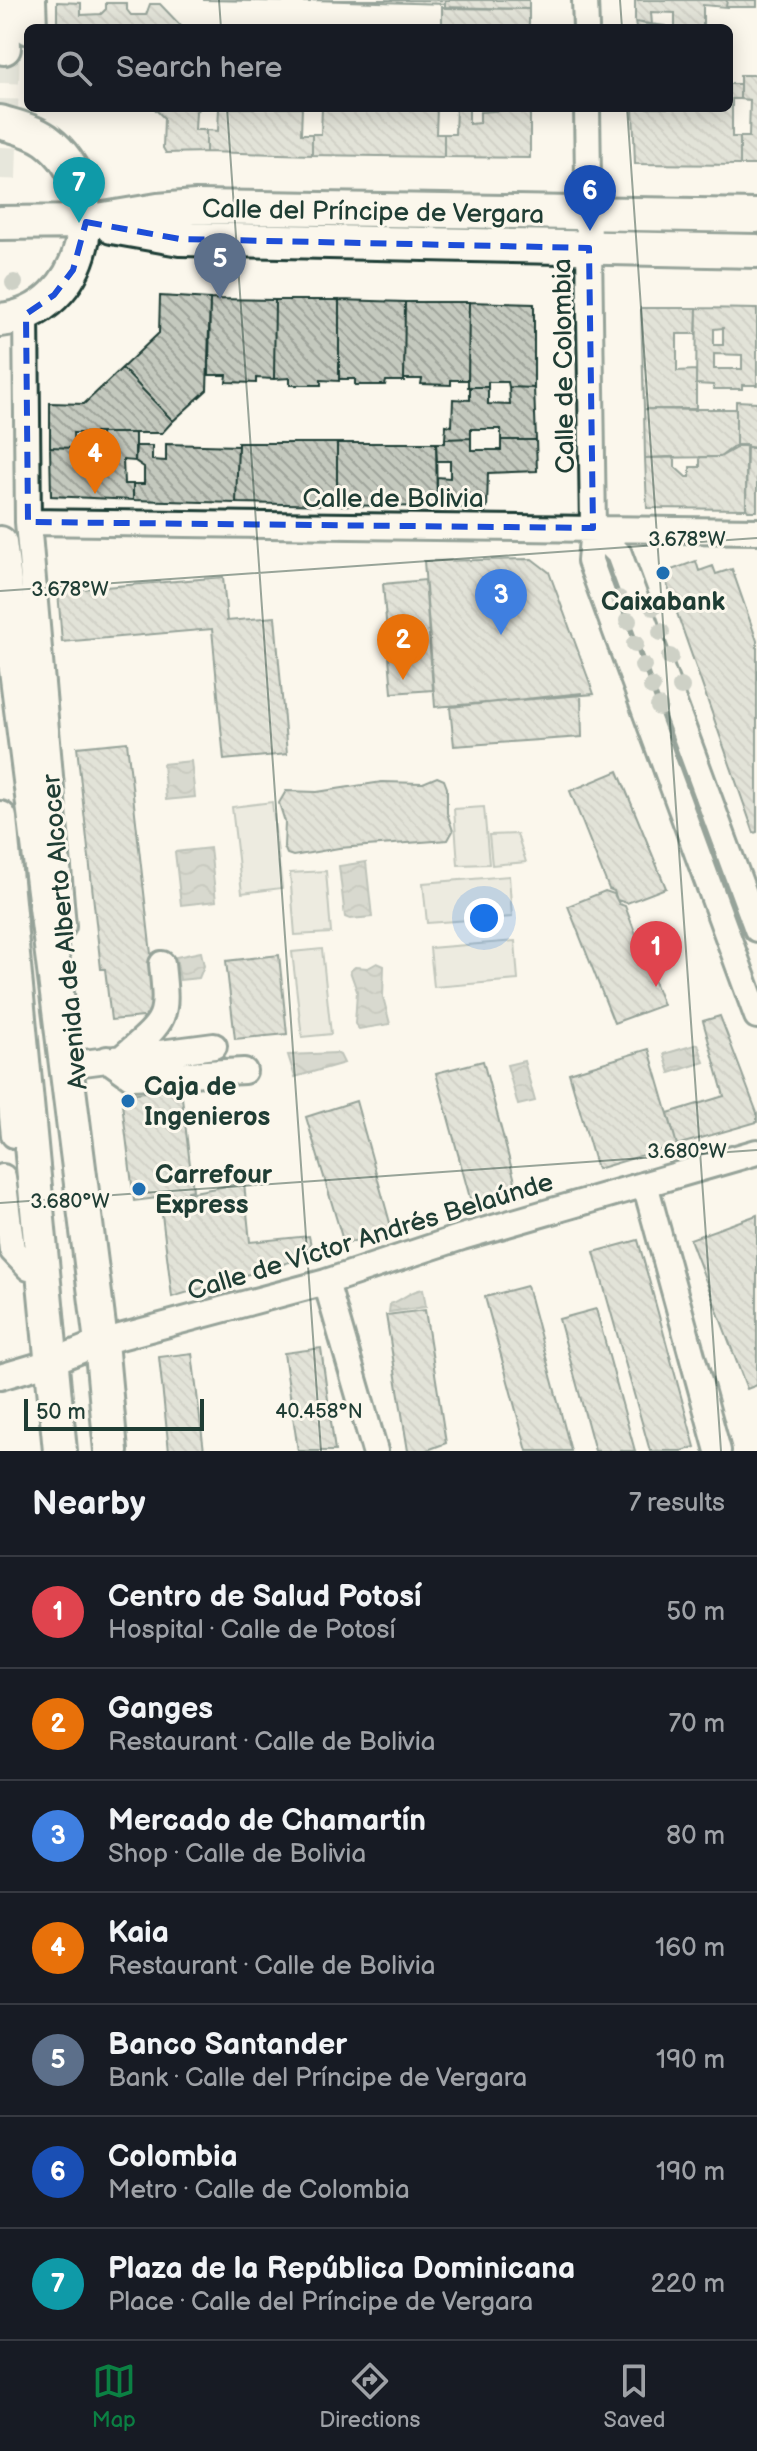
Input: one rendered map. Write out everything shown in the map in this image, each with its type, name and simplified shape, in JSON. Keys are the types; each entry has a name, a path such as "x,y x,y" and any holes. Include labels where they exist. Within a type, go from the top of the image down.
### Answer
{"main road":[{"path":"3,0 4,48"},
{"path":"29,0 30,24"},
{"path":"13,317 54,295 73,270 82,248 86,222 82,194 70,168 48,142 20,120"},
{"name":"Calle del Príncipe de Vergara","path":"0,223 86,222 178,208 757,216"},
{"name":"Calle del Príncipe de Vergara","path":"86,222 180,239 757,251"},
{"name":"Avenida de Alberto Alcocer","path":"0,543 101,1342 111,1451"},
{"name":"Avenida de Alberto Alcocer","path":"0,818 60,1451"}],"street":[{"path":"585,0 586,24"},
{"name":"Calle de Colombia","path":"587,112 593,528 590,561 757,1016"},
{"name":"Avenida de Alberto Alcocer","path":"13,317 28,522 101,1342"},
{"name":"Calle de Bolivia","path":"28,522 757,531"},
{"path":"593,528 619,554 757,929"},
{"path":"654,737 685,733"},
{"path":"116,1057 154,1030 166,1006 162,964"},
{"name":"Avenida de Alberto Alcocer","path":"0,1003 29,1268 51,1362"},
{"path":"76,1064 214,1046"},
{"path":"116,1057 132,1077 244,1071"},
{"name":"Calle de Víctor Andrés Belaúnde","path":"0,1377 51,1362 101,1342 326,1282 462,1237 757,1152"},
{"path":"3,1177 12,1250 29,1268"},
{"path":"645,1184 718,1451"},
{"path":"326,1282 375,1451"}],"highlighted area":[{"path":"86,222 180,239 589,248 593,528 28,522 26,314 54,295 73,270"}],"shaded area":[{"path":"272,802 282,888 242,893 232,807"},
{"path":"484,807 489,864 458,865 454,809"},
{"path":"517,834 526,862 492,865 489,835"},
{"path":"326,871 331,933 295,935 290,873"},
{"path":"509,876 512,917 427,923 423,883"},
{"path":"515,941 518,980 434,987 430,948"},
{"path":"322,949 331,1034 302,1037 292,952"}],"water":[{"path":"191,761 195,797 166,800 163,764"},
{"path":"210,848 216,901 181,905 175,852"},
{"path":"366,862 372,917 350,919 345,917 339,866"},
{"path":"201,952 204,966 199,978 180,980 176,957"},
{"path":"377,963 384,966 383,997 390,1024 359,1029 355,1024 357,991 350,971 355,967 368,968"},
{"path":"698,1044 704,1062 670,1073 664,1054"},
{"path":"336,1053 344,1063 295,1077 288,1055"},
{"path":"524,1061 535,1101 518,1105 507,1065"},
{"path":"423,1289 426,1307 389,1312 390,1304"}],"building":[{"path":"203,0 310,0 310,2"},
{"path":"310,0 445,0 445,4"},
{"path":"445,0 529,0 529,9 445,8"},
{"path":"635,0 727,0 726,7 703,5 703,24 675,24 675,13 651,12 652,24 635,22"},
{"path":"727,0 757,0 757,7 726,7"},
{"path":"57,2 81,3 81,15 101,14 106,9 106,3 127,3 131,15 146,15 150,4 160,4 179,24 57,24"},
{"path":"442,7 529,9 529,24 442,24"},
{"path":"740,75 757,75 757,165 740,165 740,137 749,137 750,100 740,99"},
{"path":"733,84 740,84 740,99 733,99"},
{"path":"158,112 196,112 195,130 206,130 206,152 166,153 163,148 164,118"},
{"path":"219,112 302,112 301,134 312,134 312,155 206,152 206,130 218,131"},
{"path":"322,112 437,112 436,134 444,134 444,157 312,155 312,134 321,134"},
{"path":"456,112 469,112 469,124 480,123 480,112 530,112 530,158 444,157 444,134 455,134"},
{"path":"633,112 732,112 732,137 740,137 740,165 635,164"},
{"path":"160,296 210,299 207,390 173,421 122,368 159,333"},
{"path":"210,299 275,300 274,379 256,378 256,383 226,382 227,375 209,375"},
{"path":"275,300 339,300 339,381 321,380 321,385 290,385 290,378 274,379"},
{"path":"339,300 405,302 404,381 386,381 385,385 355,385 355,379 339,379"},
{"path":"405,302 469,302 468,380 451,380 451,385 421,384 422,379 404,379"},
{"path":"469,302 534,304 534,388 509,387 508,382 488,382 488,387 468,387"},
{"path":"641,308 697,308 696,334 677,334 677,371 696,370 696,410 644,409"},
{"path":"697,308 757,309 757,385 742,385 742,389 714,389 713,385 696,384","holes":["723,328 723,345 714,345 714,329","714,354 742,355 742,369 714,369"]},
{"path":"122,368 173,421 162,433 73,433 74,448 50,447 50,403 84,404"},
{"path":"470,387 488,387 488,404 510,405 509,387 534,388 536,440 501,440 501,429 471,429 471,438 445,439 446,425 452,426 453,399 470,400"},
{"path":"736,401 757,402 757,448 736,445"},
{"path":"644,409 736,409 736,448 720,457 645,458"},
{"path":"101,433 135,433 135,461 123,460 124,484 133,484 133,500 51,496 50,447 74,448 74,460 102,461"},
{"path":"471,438 471,450 501,450 501,440 536,440 537,471 488,473 487,508 437,507 437,477 450,478 450,461 437,461 436,443 445,443 445,439"},
{"path":"238,443 337,443 337,505 236,503"},
{"path":"337,443 436,443 437,507 337,505"},
{"path":"166,444 238,446 236,503 133,500 133,484 144,484 144,467 135,461 136,446 152,446 152,460 166,461"},
{"path":"736,445 747,445 746,509 647,508 645,458 675,457 675,467 690,477 690,467 700,467 700,457 720,457"},
{"path":"746,448 757,448 757,511 746,508"},
{"path":"532,559 549,572 594,694 435,707 424,561"},
{"path":"696,561 699,571 713,566 716,574 732,569 757,641 757,832 754,833 663,573"},
{"path":"223,577 227,621 275,617 287,754 224,760 212,629 62,642 58,591"},
{"path":"425,580 433,690 392,693 383,584"},
{"path":"581,693 582,737 454,746 450,707"},
{"path":"127,742 152,963 149,964 154,1016 111,1020 105,969 101,969 77,747"},
{"path":"618,771 666,888 627,903 617,900 614,891 609,889 570,791"},
{"path":"437,777 444,780 447,788 447,813 453,831 448,840 339,848 293,856 287,854 284,847 285,822 279,803 286,791 317,792 382,782 423,783"},
{"path":"605,891 614,894 619,904 625,906 663,1005 614,1023 568,906"},
{"path":"279,955 287,1034 235,1039 226,961"},
{"path":"720,1016 757,1113 757,1122 677,1145 668,1113 724,1096 703,1021"},
{"path":"649,1049 677,1145 597,1169 569,1073"},
{"path":"483,1061 519,1196 473,1209 436,1073"},
{"path":"181,1089 193,1190 188,1194 134,1201 121,1095"},
{"path":"356,1101 392,1230 344,1244 306,1117"},
{"path":"244,1183 250,1242 309,1236 313,1255 172,1297 160,1198"},
{"path":"757,1215 757,1385 747,1389 690,1239"},
{"path":"638,1240 695,1447 682,1451 650,1451 594,1252"},
{"path":"527,1286 571,1451 527,1451 485,1297"},
{"path":"596,1309 635,1451 595,1451 559,1319"},
{"path":"425,1310 446,1443 425,1451 408,1451 386,1315"},
{"path":"321,1348 335,1451 298,1451 284,1353"},
{"path":"192,1353 204,1451 169,1451 159,1357"}],"tunnel":[{"path":"0,179 4,48"}],"place":[{"name":"Plaza de la República Dominicana","path":"79,223"},
{"name":"Colombia","path":"590,231"},
{"name":"Banco Santander","path":"220,299"},
{"name":"Kaia","path":"95,494"},
{"name":"Caixabank","path":"663,573"},
{"name":"Mercado de Chamartín","path":"501,635"},
{"name":"Ganges","path":"403,680"},
{"name":"Centro de Salud Potosí","path":"656,987"},
{"name":"Caja de Ingenieros","path":"128,1101"},
{"name":"Carrefour Express","path":"139,1189"}]}
